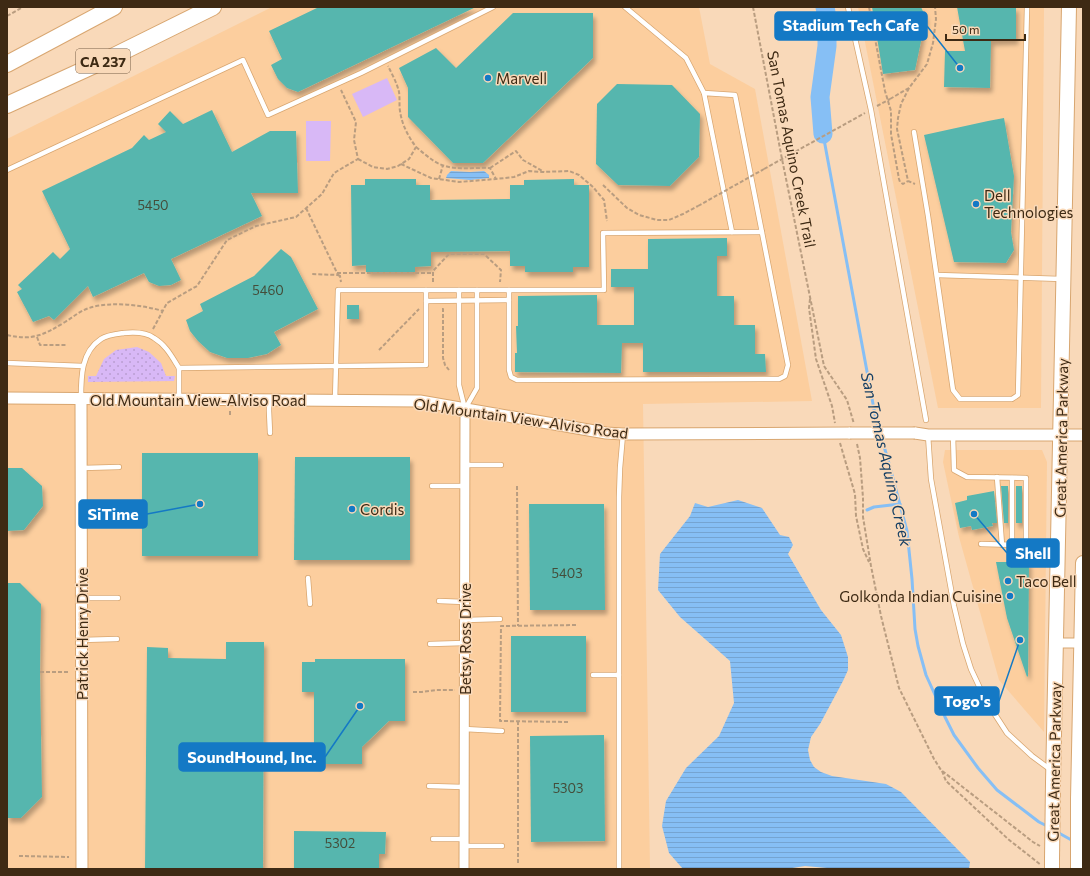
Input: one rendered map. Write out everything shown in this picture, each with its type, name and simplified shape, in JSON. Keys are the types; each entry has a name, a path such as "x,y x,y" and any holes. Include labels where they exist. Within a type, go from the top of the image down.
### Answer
{"highway":[{"name":"CA 237","path":"7,64 114,7"},
{"name":"CA 237","path":"7,105 112,57 215,7"}],"main road":[{"name":"Great America Parkway","path":"1049,865 1053,778 1061,435 1069,7"},
{"name":"Great America Parkway","path":"1078,869 1083,563"}],"street":[{"name":"Old Mountain View-Alviso Road","path":"7,398 420,402 606,433 623,434 837,434 854,432 915,433 928,435 1083,435"},
{"name":"Patrick Henry Drive","path":"81,399 82,869"},
{"name":"Betsy Ross Drive","path":"464,869 465,409"},
{"path":"1056,642 1082,643"}],"lane":[{"path":"7,170 243,60 268,115 385,61 493,7"},
{"path":"625,7 686,58 704,93 732,232"},
{"path":"848,7 871,110 926,420"},
{"path":"914,132 924,188 953,390 960,398 1012,398 1018,395 1027,7"},
{"path":"509,290 508,370 512,377 517,380 779,379 785,376 788,365 735,95 704,93"},
{"path":"336,401 338,290 604,290 603,233 762,232"},
{"path":"937,275 1064,279"},
{"path":"179,368 426,365 426,290"},
{"path":"459,290 459,385 465,409"},
{"path":"465,409 477,388 477,290"},
{"path":"426,302 509,300"},
{"path":"81,399 82,372 88,351 101,339 114,335 142,333 153,337 164,346 179,368 179,400"},
{"path":"7,363 83,366"},
{"path":"269,400 270,433"},
{"path":"619,869 619,497 623,434"},
{"path":"928,435 932,486 954,606 963,644 971,669 985,699 1007,733 1053,778"},
{"path":"952,435 954,470 967,477 1026,478 1026,545"},
{"path":"465,465 501,465"},
{"path":"82,468 119,467"},
{"path":"997,478 1002,545"},
{"path":"1012,478 1012,545"},
{"path":"432,486 465,486"},
{"path":"981,544 1058,546"},
{"path":"308,578 310,604"},
{"path":"82,598 118,598"},
{"path":"439,601 465,602"},
{"path":"465,620 500,619"},
{"path":"81,640 117,639"},
{"path":"430,644 465,643"},
{"path":"594,675 619,675"},
{"path":"464,729 502,731"},
{"path":"429,786 464,787"},
{"path":"434,839 502,846"}],"path":[{"path":"7,16 23,7"},
{"name":"San Tomas Aquino Creek Trail","path":"753,7 824,366 847,400 853,418 854,432 860,458 863,517 871,566 881,616 899,688 946,781 1008,839 1049,865"},
{"path":"869,7 885,91 891,111 891,134 899,179 903,184 908,181"},
{"path":"908,181 897,129 898,118 901,104 909,88 927,64 933,43 936,19 935,7"},
{"path":"385,61 397,86 400,111 404,127 416,147 433,161 457,168 490,168 516,150 523,160 544,172"},
{"path":"338,83 356,122 354,140 358,159"},
{"path":"876,106 909,88"},
{"path":"603,185 627,208 639,215 657,220 669,220 698,206 866,112"},
{"path":"358,159 373,167 387,169 398,166 409,159 416,147"},
{"path":"150,336 167,303 197,286 227,240 256,226 296,217 322,194 334,173 358,159"},
{"path":"401,164 431,178 460,182 496,180 529,171 569,171 579,175 593,187 604,200 607,221"},
{"path":"439,180 444,165"},
{"path":"490,168 496,180"},
{"path":"908,181 924,188"},
{"path":"306,208 337,273"},
{"path":"433,282 433,271 450,254 484,254 501,270 500,282"},
{"path":"311,274 338,275 337,273 433,273"},
{"name":"San Tomas Aquino Creek Trail","path":"810,296 809,308 816,359 832,406 837,434 854,494 856,516 863,549 871,566"},
{"path":"7,335 26,338 37,337 76,314 90,308 106,305 128,305 163,311"},
{"path":"37,337 40,345 66,345"},
{"path":"230,411 230,417"},
{"path":"517,486 518,627"},
{"path":"568,722 500,721 501,626 518,627 578,625"},
{"path":"40,672 68,672"},
{"path":"413,692 455,690"},
{"path":"518,721 518,864"},
{"name":"San Tomas Aquino Creek Trail","path":"941,770 1040,846"},
{"path":"19,856 69,857"}],"shaded area":[{"path":"272,7 699,7 710,64 755,89 812,401 643,404 650,869 7,869 7,139"},
{"path":"858,7 1044,7 1041,408 938,408"},
{"path":"387,78 397,100 363,117 352,94"},
{"path":"306,121 331,121 330,161 306,161"},
{"path":"137,347 149,352 161,363 166,376 175,376 174,381 88,382 88,376 96,376 104,359 116,350"},
{"path":"945,450 1042,450 1047,462 1044,732 999,680 959,537 943,462"}],"water":[{"path":"451,171 484,171 489,175 489,178 470,180 446,178"},
{"path":"738,500 762,508 780,535 789,537 793,545 788,554 821,610 841,635 848,657 848,670 843,681 820,724 811,737 808,750 810,760 814,767 821,772 832,776 886,784 901,792 970,862 969,869 838,869 805,866 786,869 683,869 669,853 662,826 666,801 686,768 719,736 734,703 730,661 680,617 658,590 660,554 690,516 695,503 708,507"}],"building":[{"path":"319,7 476,7 298,92 287,88 278,79 271,65 282,59 269,31"},
{"path":"872,7 921,7 926,18 915,70 883,74"},
{"path":"957,7 1016,7 1016,40 991,41 990,88 944,87 945,51 965,51"},
{"name":"Marvell","path":"513,13 593,13 593,58 483,163 453,163 408,117 408,88 399,68 436,48 456,68"},
{"path":"617,84 672,85 700,114 699,157 670,186 618,185 596,164 597,104"},
{"path":"212,110 232,152 270,131 296,131 298,193 251,193 262,216 171,259 181,280 171,285 159,286 149,282 144,273 93,297 88,286 54,320 49,316 33,322 17,292 22,289 18,285 53,252 60,259 70,249 42,191 132,148 144,135 149,140 166,132 158,124 170,111 183,124"},
{"name":"Dell Technologies","path":"1004,118 1014,176 1011,232 1014,250 1006,263 954,262 924,135"},
{"path":"365,179 416,179 416,185 430,185 430,200 510,199 510,185 524,185 524,180 574,179 574,185 589,185 589,267 573,267 573,272 525,272 525,266 510,266 510,251 431,252 431,266 415,267 415,272 366,272 366,265 352,266 351,185 365,185"},
{"path":"727,238 727,256 717,256 717,296 734,296 734,325 755,325 755,354 765,354 766,372 643,372 643,343 622,343 621,373 515,372 515,353 517,353 516,326 518,326 518,296 597,295 597,325 634,325 634,287 611,287 611,269 648,269 648,239"},
{"path":"281,249 291,257 318,309 274,332 281,345 267,354 248,358 227,358 210,352 190,331 186,320 203,311 200,304 254,276"},
{"path":"347,305 359,305 359,319 347,319"},
{"path":"142,453 258,453 258,556 142,556"},
{"name":"Cordis","path":"295,457 410,457 410,560 294,560"},
{"path":"7,468 22,468 42,486 43,506 24,530 7,531"},
{"path":"1001,486 1008,486 1008,523 1004,523"},
{"path":"1016,486 1022,486 1022,523 1016,523"},
{"path":"994,491 997,523 992,523 993,526 972,530 971,526 960,528 955,503 967,500 967,496"},
{"path":"529,504 604,504 605,610 530,610"},
{"path":"996,562 1029,562 1027,677 1007,618"},
{"path":"7,583 20,583 41,604 40,672 42,797 21,818 7,818"},
{"path":"511,636 586,636 586,712 511,712"},
{"path":"226,642 264,642 263,869 145,869 147,647 168,648 168,658 226,659"},
{"path":"315,659 405,659 405,721 389,721 362,747 362,764 314,764 314,692 302,692 302,662 315,662"},
{"path":"604,735 605,841 531,842 530,736"},
{"path":"294,831 386,832 385,854 379,854 379,869 294,869"}],"waterway":[{"name":"San Tomas Aquino Creek","path":"823,134 820,97 827,46 827,18 825,7"},
{"name":"San Tomas Aquino Creek","path":"823,134 879,430"},
{"name":"San Tomas Aquino Creek","path":"881,436 907,531 915,629 926,675 954,735 978,768 997,790 1039,822 1049,827"},
{"path":"867,510 874,507 900,504"},
{"name":"San Tomas Aquino Creek","path":"1057,832 1075,842"}],"place":[{"name":"Stadium Tech Cafe","path":"960,68"},
{"name":"Marvell","path":"488,78"},
{"name":"Dell Technologies","path":"976,204"},
{"name":"SiTime","path":"200,504"},
{"name":"Cordis","path":"352,509"},
{"name":"Shell","path":"974,514"},
{"name":"Taco Bell","path":"1008,581"},
{"name":"Golkonda Indian Cuisine","path":"1010,596"},
{"name":"Togo's","path":"1020,640"},
{"name":"SoundHound, Inc.","path":"360,706"}]}
